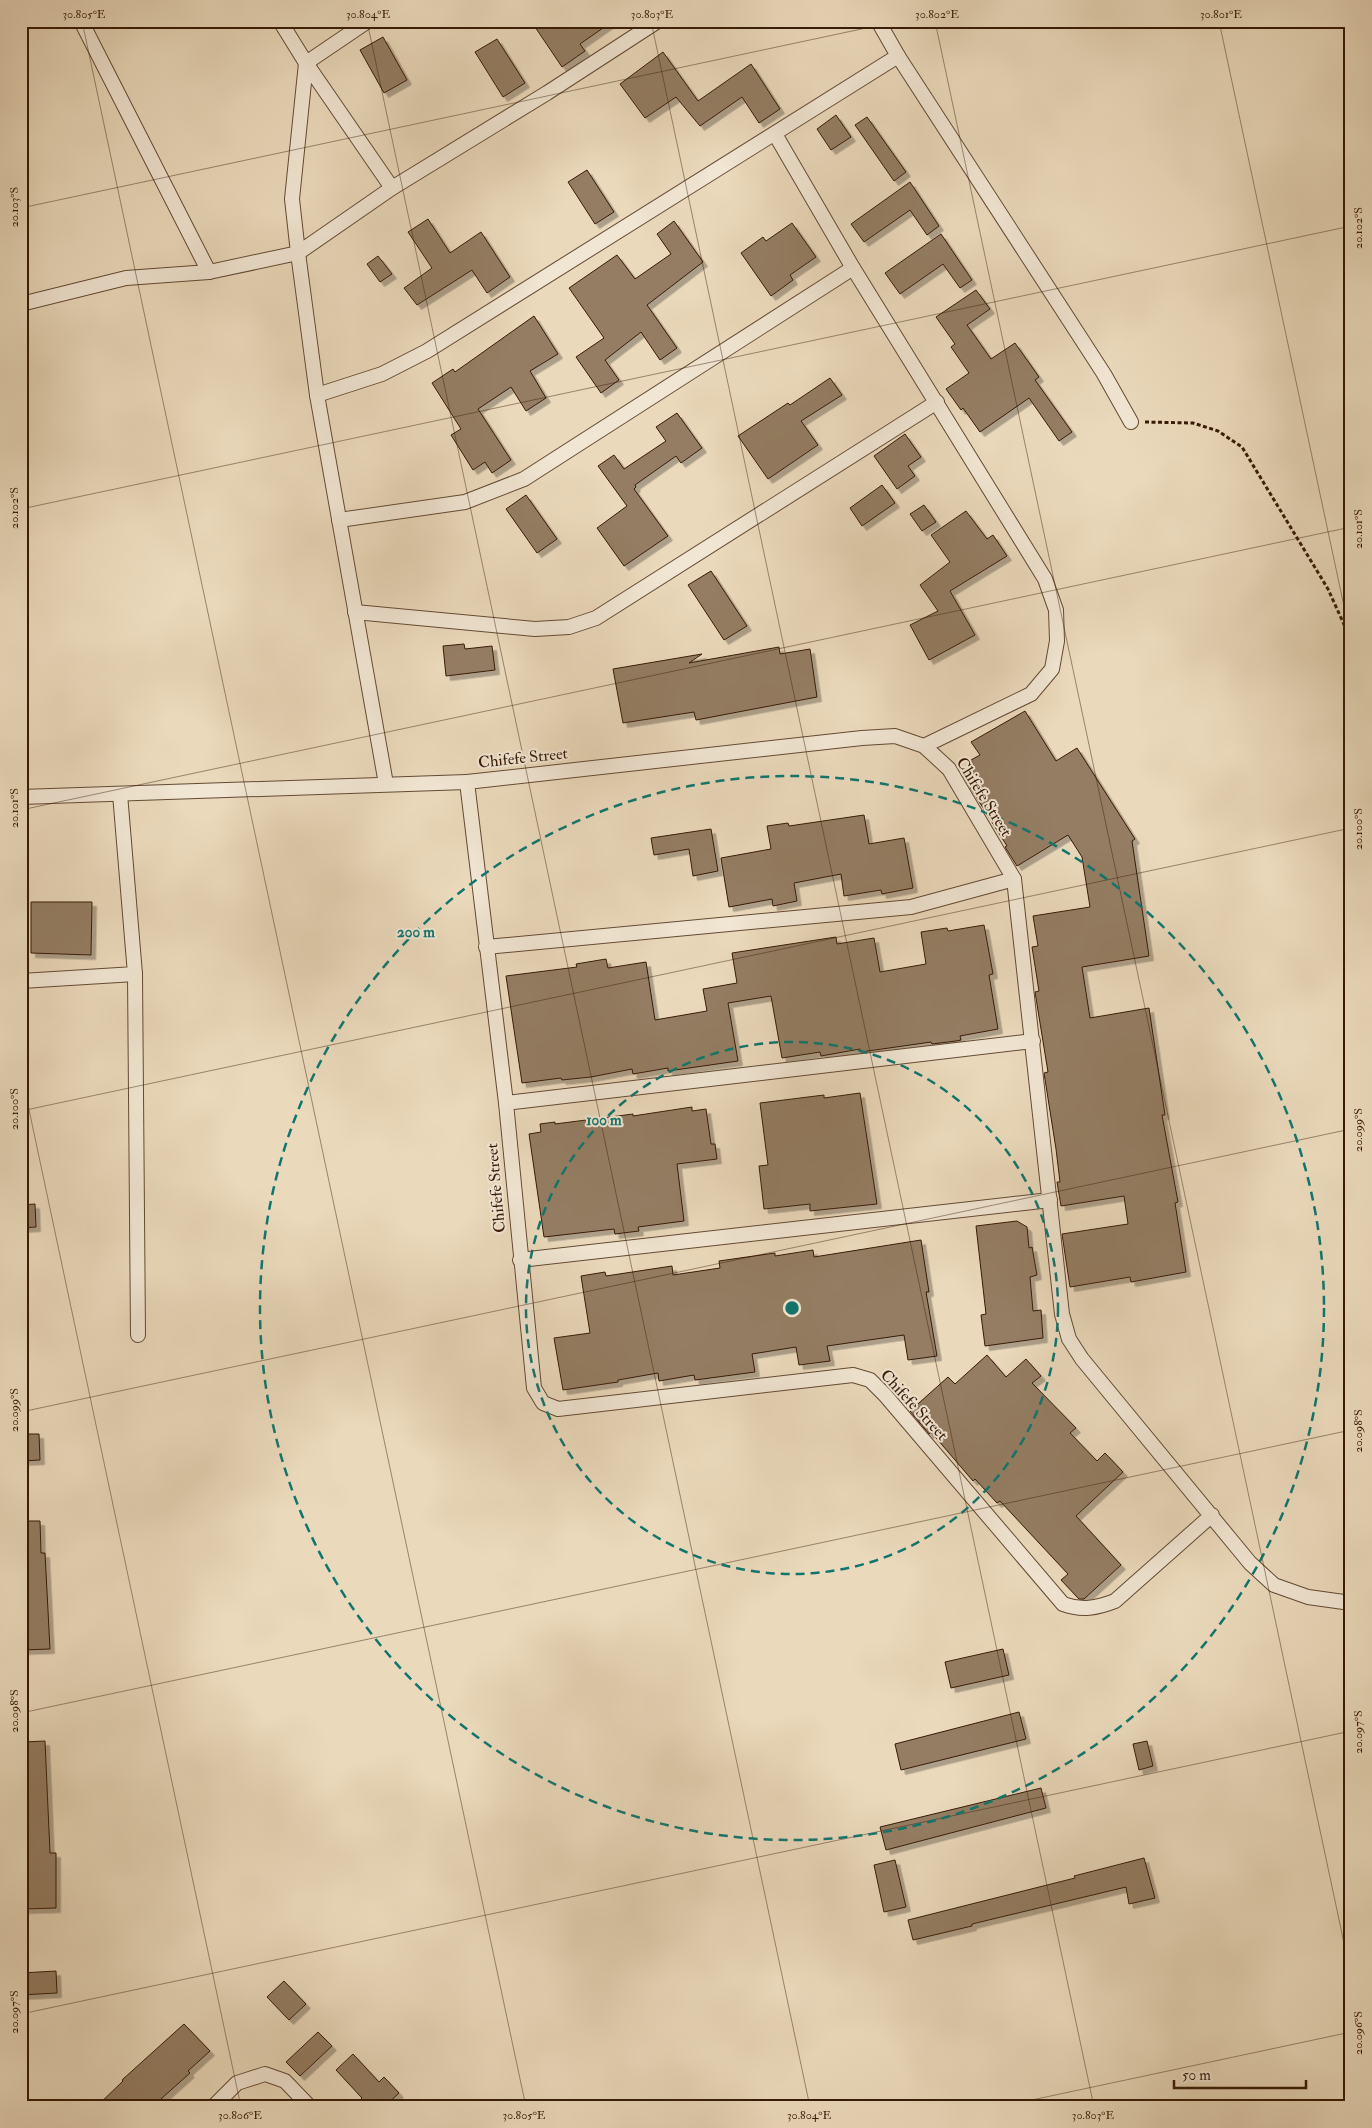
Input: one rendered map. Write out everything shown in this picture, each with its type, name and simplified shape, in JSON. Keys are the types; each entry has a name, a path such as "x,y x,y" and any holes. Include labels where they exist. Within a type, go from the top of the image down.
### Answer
{"street":[{"path":"81,21 209,272"},
{"path":"280,21 392,188"},
{"path":"306,62 368,21"},
{"path":"21,304 126,278 209,272 298,254 392,188 547,94 658,21"},
{"path":"878,21 898,56 1104,374 1131,422"},
{"path":"317,395 382,374 427,352 898,56"},
{"path":"306,62 292,199 298,254 317,395 386,784"},
{"path":"775,134 853,268 1045,579 1056,610 1057,641 1052,669 1031,694 924,746"},
{"path":"339,520 465,502 524,479 853,268"},
{"path":"355,612 535,629 569,627 596,618 937,402"},
{"name":"Chifefe Street","path":"1014,879 949,769 924,746 895,736 862,738 467,782 506,1103 534,1388 543,1403 558,1409 853,1375 870,1380 885,1395 1063,1604 1076,1609 1097,1608 1115,1601 1212,1515"},
{"path":"21,797 467,782"},
{"path":"120,794 135,974 138,1336"},
{"path":"486,947 911,907 1014,879 1062,1314 1069,1339 1082,1359 1212,1515 1250,1564 1274,1585 1308,1597 1351,1603"},
{"path":"21,981 135,974"},
{"path":"506,1103 1033,1041"},
{"path":"520,1260 1050,1200"},
{"path":"213,2107 237,2082 265,2074 285,2081 310,2107"}],"path":[{"path":"1131,422 1193,423 1218,430 1242,448 1328,589 1351,640"}],"building":[{"path":"531,21 613,21 580,44 585,51 562,67"},
{"path":"383,37 407,80 384,93 360,50"},
{"path":"497,39 525,83 503,97 475,52"},
{"path":"663,52 698,101 751,64 780,109 759,123 742,97 700,126 676,97 645,118 620,84"},
{"path":"836,115 851,137 831,150 817,129"},
{"path":"867,117 906,172 894,181 855,125"},
{"path":"587,170 614,212 595,224 568,182"},
{"path":"910,182 939,226 927,235 910,210 864,242 851,224"},
{"path":"428,219 450,253 481,232 510,277 487,293 472,270 417,305 404,288 432,268 408,232"},
{"path":"674,221 703,262 647,305 677,348 660,360 641,332 605,360 619,380 601,393 576,357 604,338 569,288 617,255 635,279 671,254 657,234"},
{"path":"792,223 816,257 790,275 793,280 771,296 741,253 763,237 766,241"},
{"path":"941,234 972,280 960,288 943,264 900,294 885,273"},
{"path":"378,256 392,274 380,282 367,264"},
{"path":"976,290 990,309 967,325 991,359 1015,343 1039,377 1035,380 1072,432 1059,441 1029,398 980,432 963,408 961,410 946,389 969,373 951,347 955,344 936,317"},
{"path":"534,316 558,354 530,371 546,398 526,411 511,387 478,409 511,460 492,473 485,462 473,470 451,435 461,429 432,383 453,369 455,372"},
{"path":"830,378 842,395 801,421 818,445 768,479 738,436 788,403 790,405"},
{"path":"677,413 702,448 681,463 676,456 635,485 634,489 668,536 624,566 597,528 627,506 598,466 614,455 624,469 666,441 656,427"},
{"path":"905,434 921,457 908,466 915,476 897,489 874,456"},
{"path":"882,485 895,503 862,526 850,508"},
{"path":"526,495 557,539 537,553 506,509"},
{"path":"924,505 936,522 922,531 910,514"},
{"path":"966,511 987,539 993,535 1007,556 950,591 975,635 929,660 910,625 938,611 920,585 950,562 931,535"},
{"path":"711,571 747,626 724,640 688,585"},
{"path":"464,644 465,649 492,646 495,670 446,676 443,646"},
{"path":"779,647 780,654 810,649 817,697 696,720 694,712 623,723 613,669 702,654 689,663"},
{"path":"1025,711 1056,761 1077,748 1135,839 1132,841 1149,956 1082,967 1090,1018 1149,1008 1165,1115 1162,1115 1178,1202 1175,1203 1186,1272 1131,1282 1130,1277 1070,1287 1062,1234 1128,1224 1124,1196 1061,1206 1057,1182 1060,1182 1044,1073 1048,1072 1035,992 1039,991 1032,947 1038,946 1033,916 1090,907 1082,857 1068,835 1017,866 1005,847 1007,846 963,776 975,768 971,760 980,755 971,742"},
{"path":"864,815 869,844 904,838 913,888 882,894 881,890 844,896 841,874 794,883 797,901 773,906 772,899 729,907 721,858 771,849 767,826 788,823 789,826"},
{"path":"711,829 718,871 693,876 689,849 654,855 651,838"},
{"path":"31,902 92,902 91,955 31,953"},
{"path":"984,925 993,974 989,975 998,1029 960,1036 961,1040 956,1041 932,1044 931,1042 861,1052 860,1049 821,1056 820,1052 782,1058 771,996 728,1003 738,1061 668,1071 668,1068 633,1074 632,1069 591,1077 562,1080 561,1078 522,1083 506,976 577,967 576,964 606,959 608,968 646,962 655,1020 707,1011 703,989 737,983 732,953 836,937 837,944 874,938 880,972 926,964 921,932 947,928 948,931"},
{"path":"860,1093 877,1204 810,1211 810,1204 764,1209 759,1166 768,1165 760,1103 824,1095 824,1098"},
{"path":"692,1107 692,1111 706,1109 711,1144 715,1144 717,1159 677,1164 684,1221 638,1227 639,1231 615,1234 614,1229 544,1237 529,1134 541,1132 540,1124 555,1122 555,1124 633,1114 633,1116"},
{"path":"35,1204 36,1227 21,1228 21,1205"},
{"path":"1017,1221 1027,1227 1029,1248 1032,1247 1037,1275 1030,1277 1033,1311 1041,1310 1043,1338 985,1346 981,1315 986,1314 976,1226"},
{"path":"921,1240 929,1292 926,1292 937,1356 908,1360 904,1335 827,1346 830,1361 799,1365 796,1347 752,1354 755,1372 695,1380 694,1375 659,1381 658,1373 618,1380 618,1382 563,1390 554,1338 590,1333 581,1276 605,1272 606,1276 672,1266 673,1275 720,1268 719,1261 775,1253 775,1256 813,1250 814,1257"},
{"path":"987,1355 1006,1377 1026,1359 1041,1376 1032,1383 1076,1428 1070,1433 1097,1461 1105,1453 1123,1472 1076,1516 1121,1565 1084,1599 1079,1599 1061,1580 1068,1574 1000,1501 997,1503 975,1479 973,1481 931,1432 929,1434 910,1411 948,1377 955,1384"},
{"path":"21,1434 39,1434 40,1460 21,1461"},
{"path":"21,1521 40,1521 41,1553 45,1553 50,1649 22,1650"},
{"path":"1003,1649 1009,1675 951,1688 945,1662"},
{"path":"1019,1712 1026,1739 901,1770 895,1744"},
{"path":"45,1741 50,1853 56,1853 56,1908 24,1909 21,1873 23,1742"},
{"path":"1147,1741 1153,1766 1139,1770 1133,1744"},
{"path":"1041,1788 1046,1808 886,1850 880,1827"},
{"path":"1144,1858 1155,1898 1129,1904 1126,1887 913,1940 908,1920 1075,1878 1074,1876"},
{"path":"895,1860 906,1907 884,1912 874,1865"},
{"path":"56,1971 57,1993 21,1995 21,1973"},
{"path":"284,1981 306,2004 289,2020 267,1997"},
{"path":"184,2024 210,2051 188,2071 190,2073 152,2107 96,2107 122,2080"},
{"path":"318,2032 332,2046 300,2076 286,2062"},
{"path":"353,2054 379,2082 384,2077 399,2093 384,2107 353,2107 362,2098 336,2070"}]}
